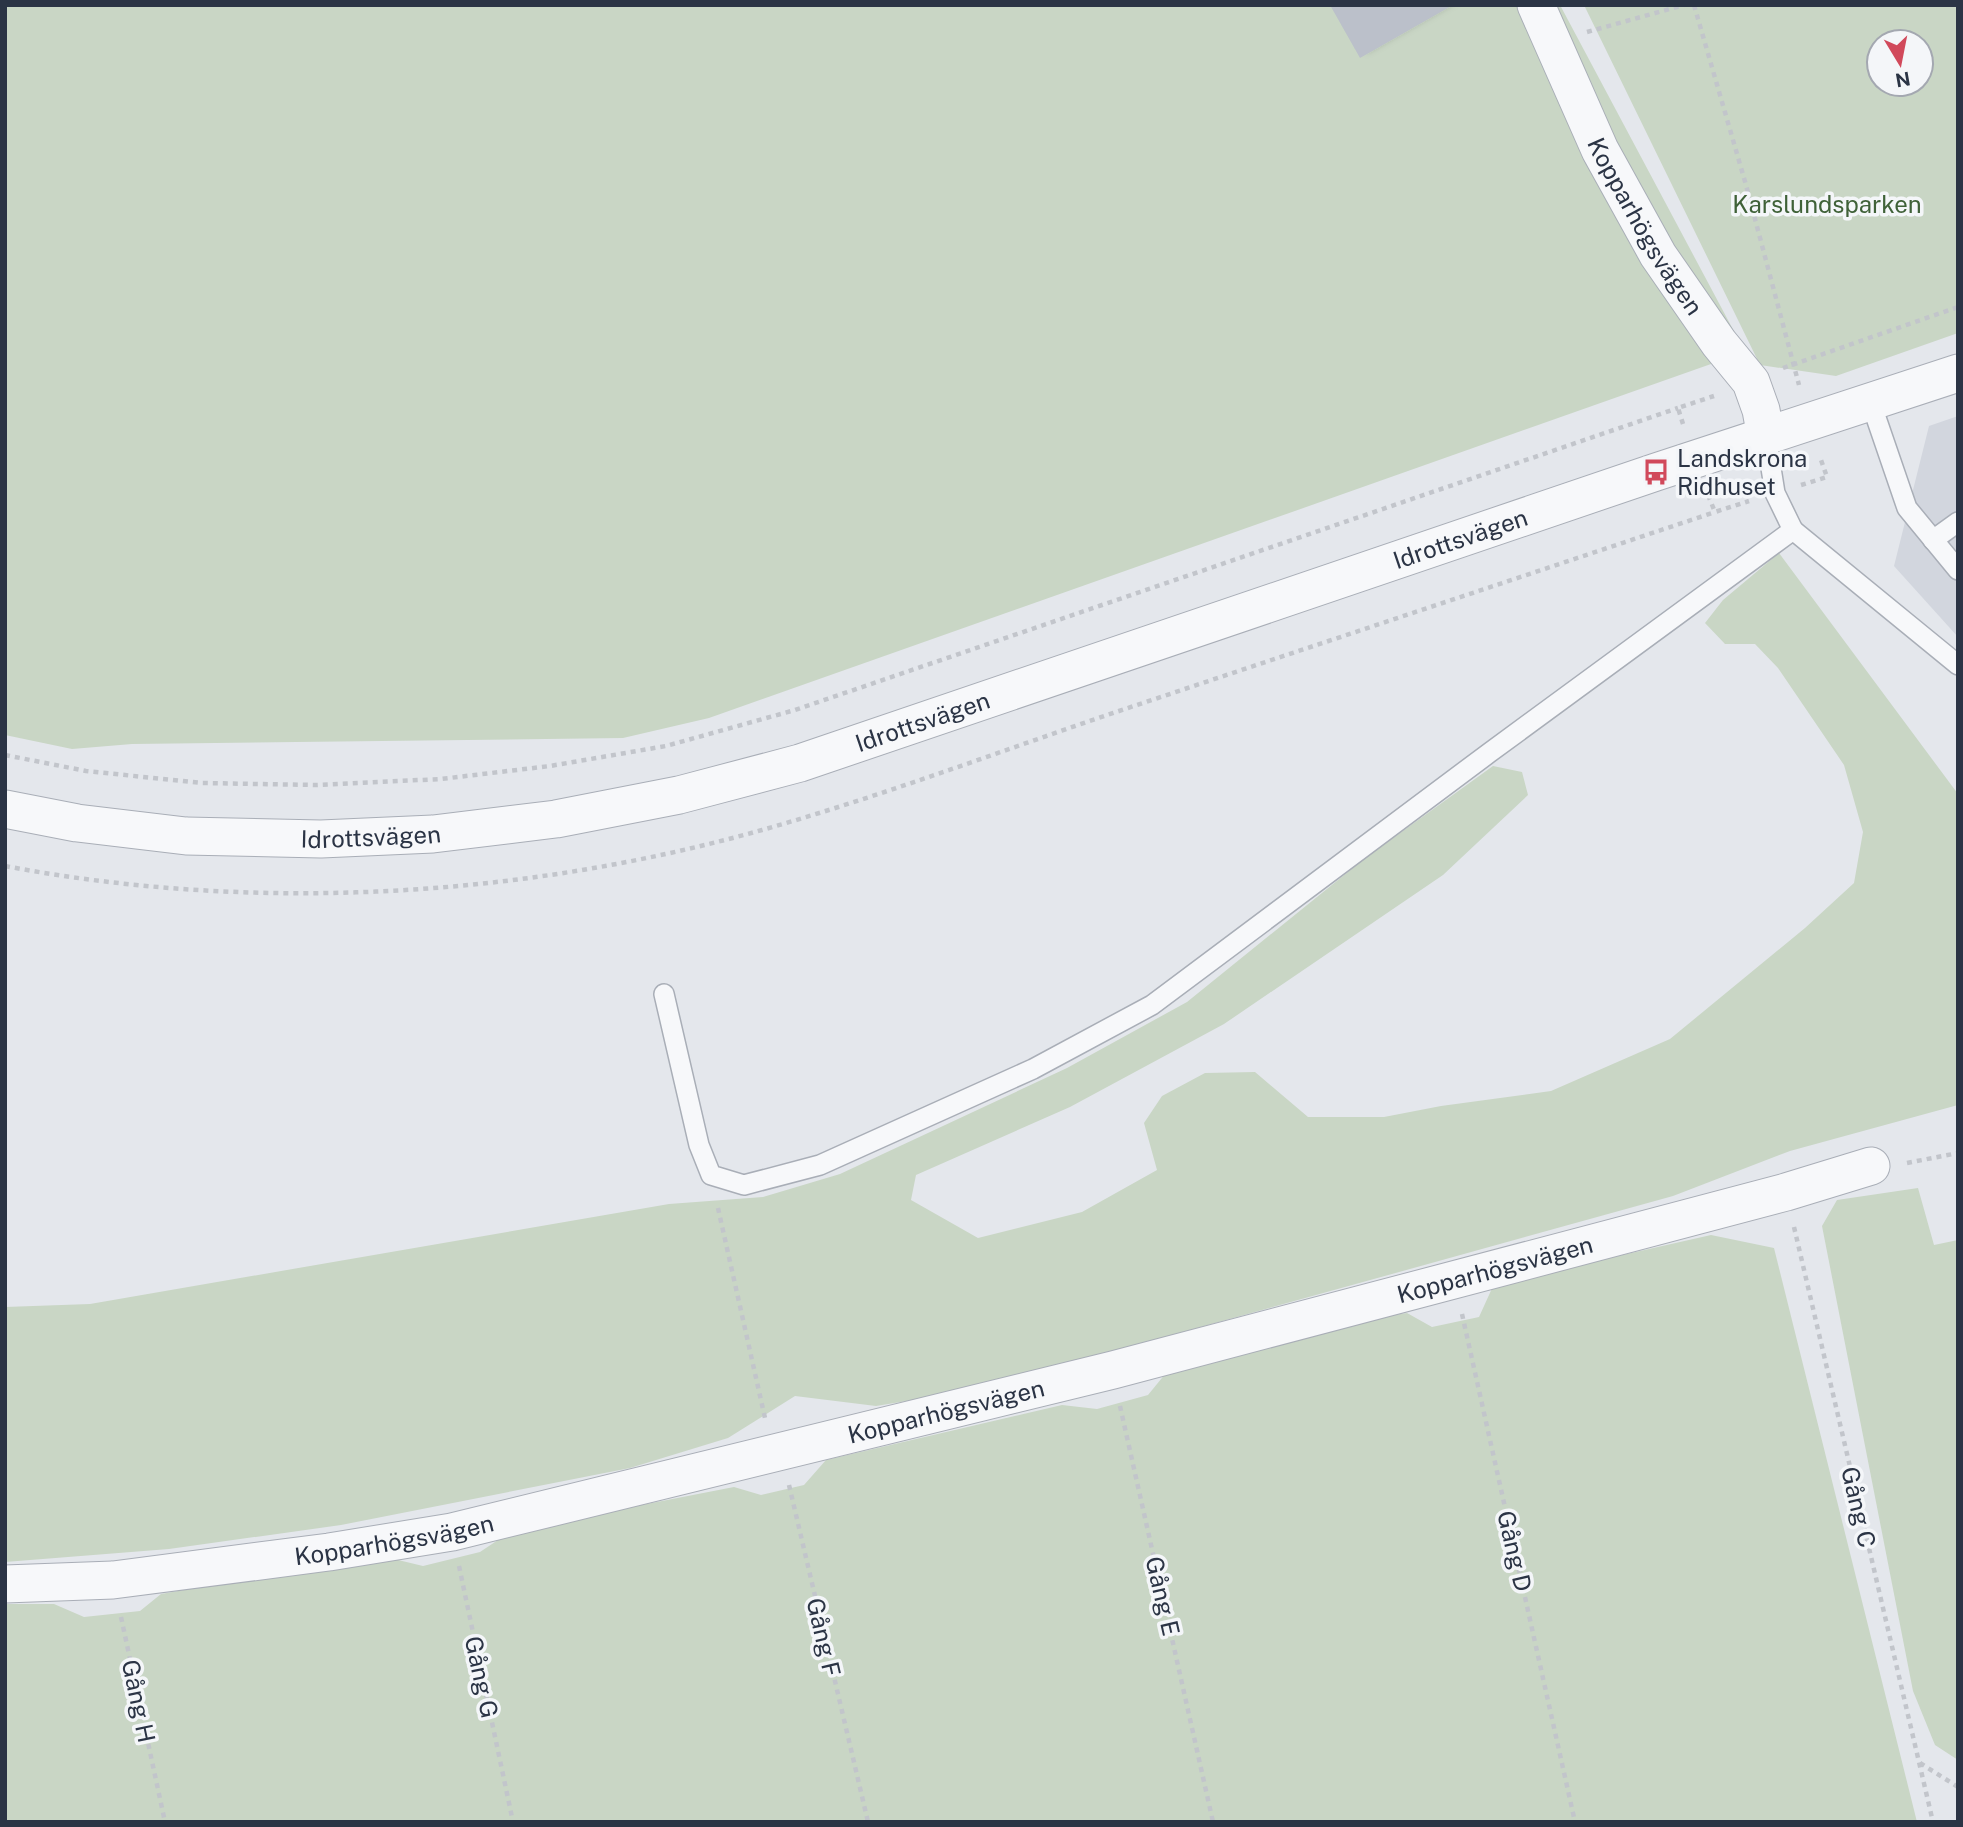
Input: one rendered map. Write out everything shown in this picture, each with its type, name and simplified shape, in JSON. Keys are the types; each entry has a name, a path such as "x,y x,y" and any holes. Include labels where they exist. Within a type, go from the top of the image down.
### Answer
{"street":[{"name":"Kopparhögsvägen","path":"1536,5 1600,150 1658,255 1719,343 1751,382 1761,410 1766,437"},
{"name":"Idrottsvägen","path":"5,809 77,823 186,836 321,839 433,834 556,819 679,795 813,758 1766,437 1813,435 1871,403 1958,373"},
{"name":"Kopparhögsvägen","path":"5,1584 113,1580 329,1552 452,1532 1113,1370 1786,1192 1871,1166"}],"lane":[{"path":"1871,403 1908,508 1958,570"},
{"path":"1766,437 1775,493 1793,530 1958,665"},
{"path":"1933,540 1958,523"},
{"path":"664,994 699,1145 711,1175 744,1185 820,1166 1033,1069 1152,1005 1489,752 1793,530"}],"path":[{"path":"1553,42 1684,5"},
{"path":"1695,5 1793,363"},
{"path":"1751,382 1793,363 1958,307"},
{"path":"5,755 86,771 202,783 316,785 441,779 550,766 666,746 795,710 1678,408"},
{"path":"1775,493 1826,477 1813,435"},
{"path":"1871,1166 1912,1162 1958,1153"},
{"name":"Gång F","path":"711,1175 765,1420 781,1452 867,1822"},
{"name":"Gång C","path":"1786,1192 1933,1822"},
{"name":"Gång D","path":"1454,1281 1575,1822"},
{"name":"Gång E","path":"1113,1370 1213,1822"},
{"name":"Gång G","path":"452,1532 513,1822"},
{"name":"Gång H","path":"113,1580 164,1822"},
{"path":"1919,1763 1958,1787"}],"shaded area":[{"path":"1958,416 1958,637 1894,566 1929,426"}],"green space":[{"path":"5,5 1560,5 1745,352 709,718 623,738 132,744 72,749 5,735"},
{"name":"Karslundsparken","path":"1584,5 1958,5 1958,333 1836,376 1760,365"},
{"path":"1779,553 1958,794 1958,1105 1790,1151 1673,1196 974,1390 876,1406 795,1396 728,1438 630,1468 341,1525 169,1549 5,1562 5,1307 90,1304 669,1204 763,1197 840,1174 1067,1068 1187,1002 1364,859 1493,766 1522,772 1528,795 1443,875 1224,1024 1070,1107 916,1175 911,1200 978,1238 1082,1212 1157,1170 1144,1123 1162,1096 1205,1073 1255,1072 1308,1117 1384,1117 1441,1106 1551,1091 1670,1039 1805,928 1854,883 1863,832 1844,765 1778,668 1755,644 1725,644 1705,623 1723,600"},
{"path":"1918,1188 1934,1245 1958,1240 1958,1760 1935,1745 1913,1691 1822,1226 1837,1200"},
{"path":"1711,1235 1774,1248 1917,1822 5,1822 5,1604 54,1604 84,1617 140,1611 161,1594 286,1572 394,1559 423,1566 480,1552 513,1530 734,1487 761,1495 804,1485 826,1460 1062,1405 1097,1409 1148,1395 1166,1373 1361,1320 1407,1313 1432,1327 1479,1317 1494,1284"}],"building":[{"path":"1330,5 1453,5 1360,58"}],"place":[{"name":"Landskrona Ridhuset","path":"1656,472"}]}
